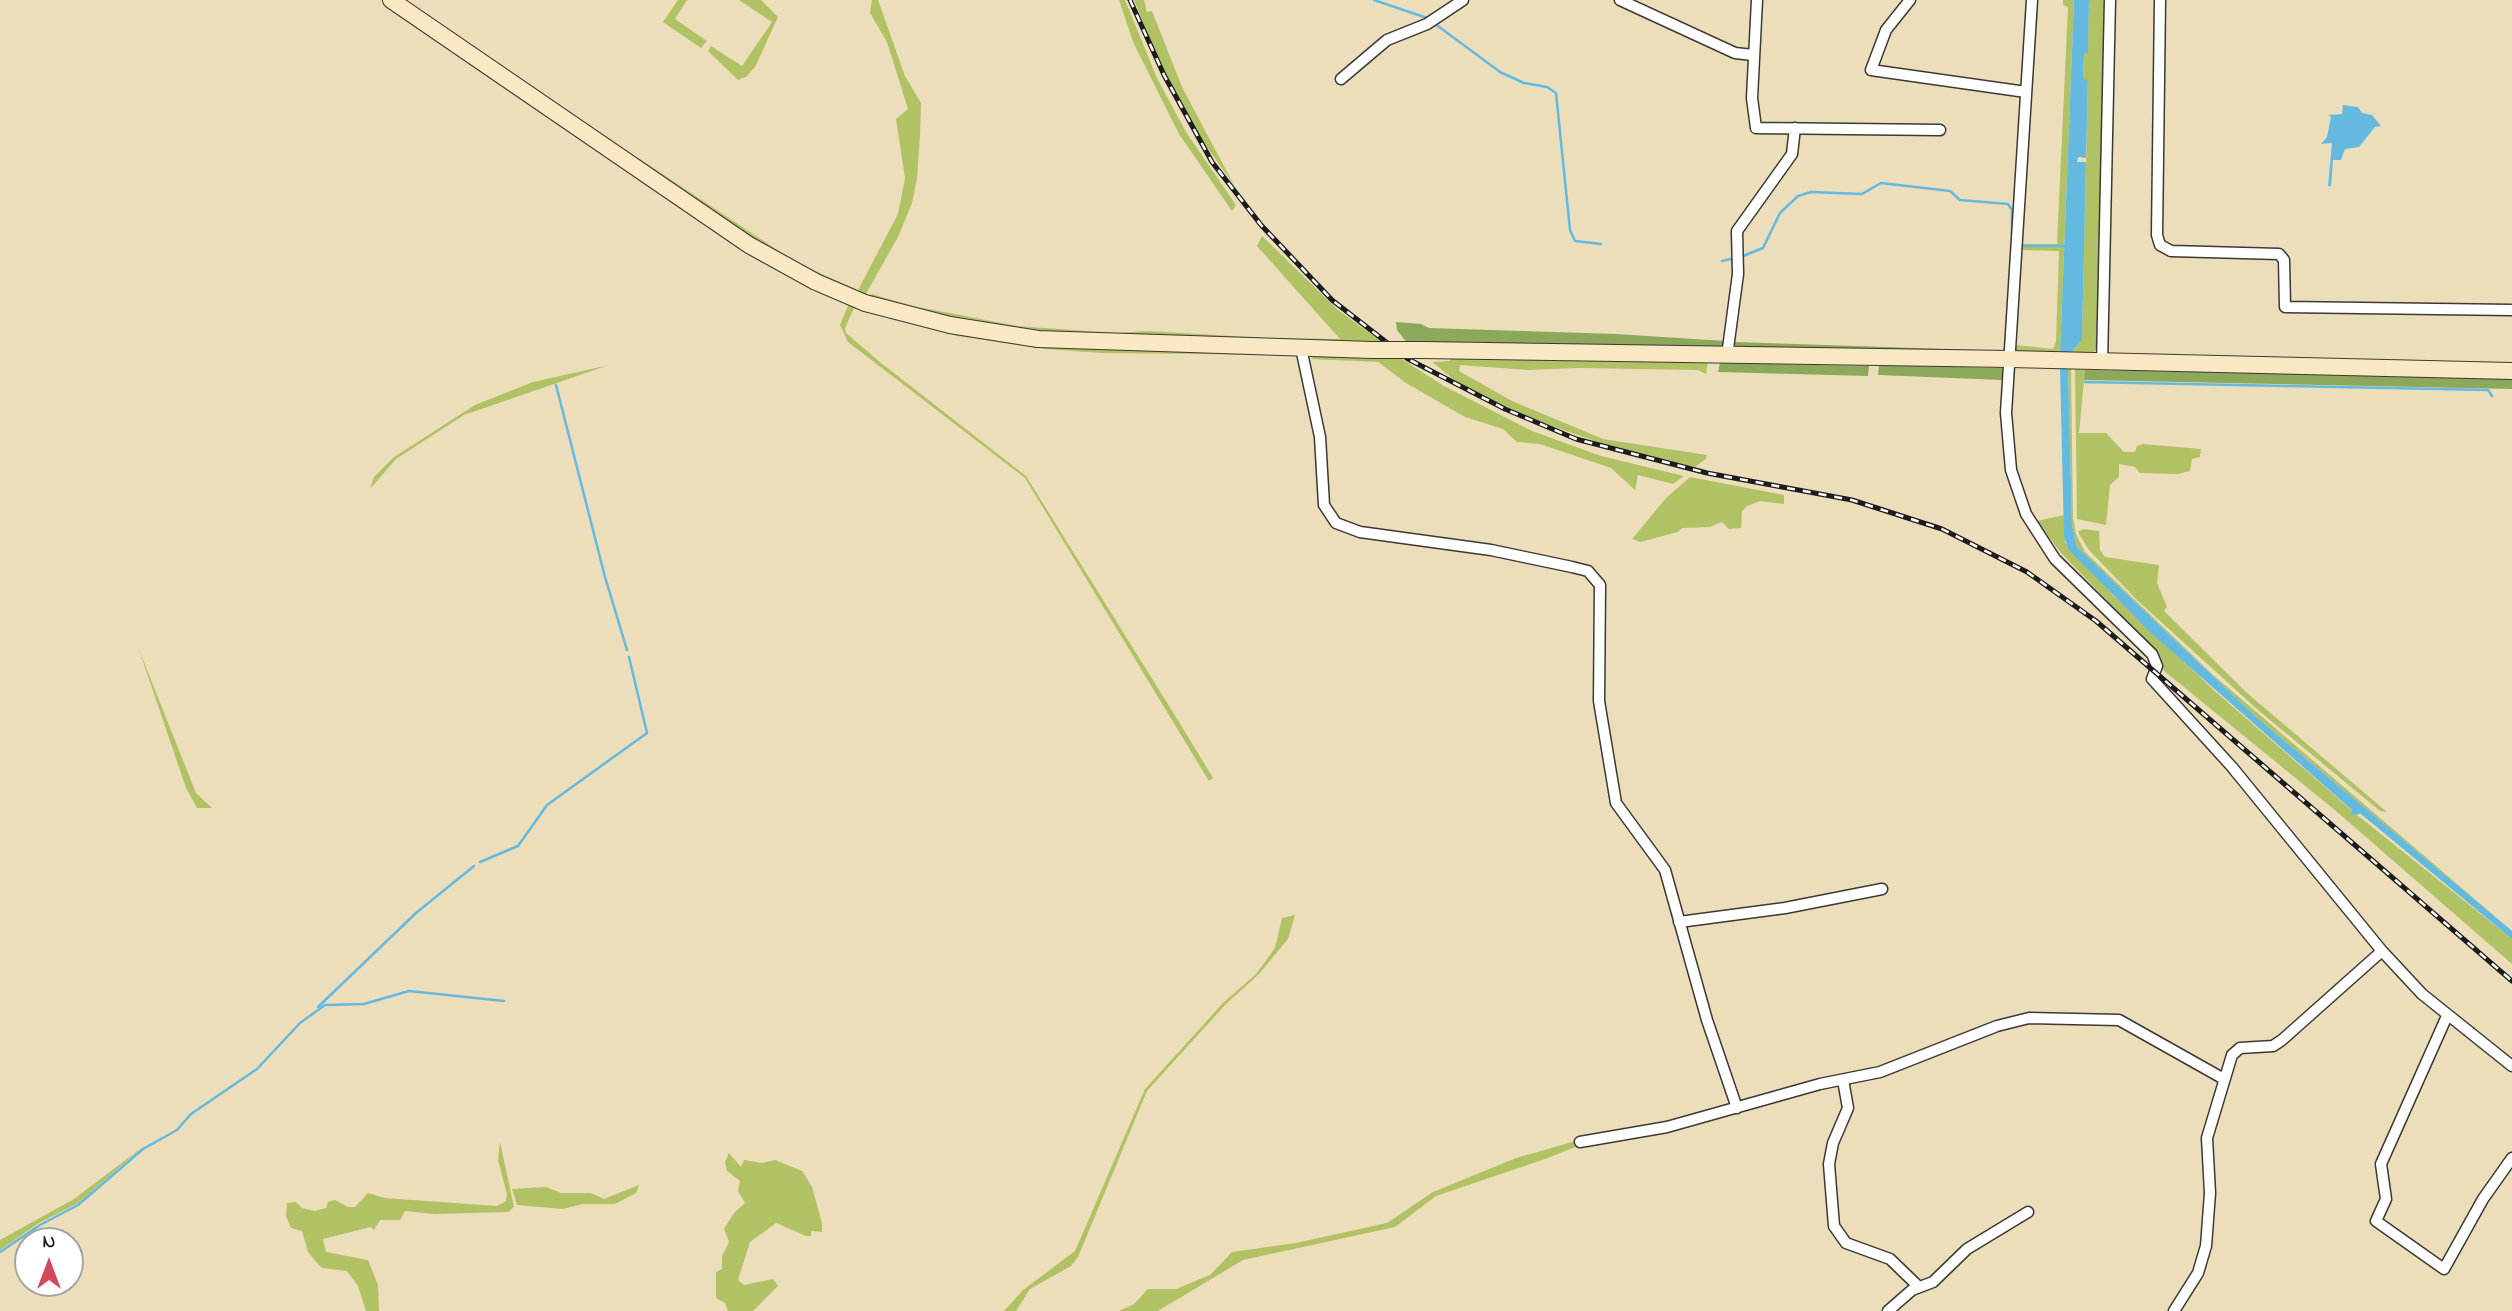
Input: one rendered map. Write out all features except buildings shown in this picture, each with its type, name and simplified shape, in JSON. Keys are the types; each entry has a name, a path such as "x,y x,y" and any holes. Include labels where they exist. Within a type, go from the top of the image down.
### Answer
{"main road":[{"path":"391,0 749,246 816,282 865,303 950,325 1038,339 1301,348 2010,359 2512,371"}],"street":[{"path":"1341,79 1387,40 1427,24 1463,0"},
{"path":"1620,0 1735,53 1753,55"},
{"path":"1757,0 1752,98 1756,128 1940,130"},
{"path":"1910,0 1886,30 1871,70 2026,92"},
{"path":"2032,0 2006,412 2007,450 2016,488 2031,523 2055,559 2152,654 2157,666 2152,679 2232,767 2382,951 2447,1016 2512,1066"},
{"path":"2102,363 2110,0"},
{"path":"2160,0 2157,235 2160,244 2171,251 2279,254 2284,260 2285,307 2512,310"},
{"path":"1727,356 1738,274 1737,231 1792,154 1795,128"},
{"path":"1301,348 1320,437 1324,505 1336,523 1360,532 1491,550 1572,567 1588,571 1600,585 1600,701 1616,803 1659,859 1692,957 1707,1020 1737,1108"},
{"path":"1679,922 1785,908 1882,889"},
{"path":"2181,1309 2198,1273 2206,1246 2210,1193 2207,1138 2228,1061 2235,1050 2273,1046 2282,1040 2382,951"},
{"path":"2447,1016 2381,1164 2386,1199 2376,1221 2444,1269 2483,1199 2512,1158"},
{"path":"1580,1142 1598,1136 1618,1137 1667,1127 1892,1068 2012,1021 2058,1017 2119,1020 2224,1079"},
{"path":"1843,1080 1849,1108 1833,1143 1829,1164 1834,1226 1846,1243 1890,1259 1919,1287"},
{"path":"1888,1311 1919,1287 1933,1282 1967,1249 2028,1212"}],"green space":[{"path":"678,0 687,0 675,19 707,41 701,48 663,22"},
{"path":"739,0 761,0 778,17 755,67 746,77 738,80 708,51 711,46 742,66 772,22"},
{"path":"872,0 878,0 905,76 921,103 917,179 912,203 898,237 863,299 761,248 638,162 638,158 797,263 858,290 898,214 905,178 896,119 908,109 887,42 870,13"},
{"path":"1119,0 1125,0 1157,78 1186,132 1236,205 1232,211 1179,134 1133,42"},
{"path":"1134,0 1144,0 1147,12 1152,11 1182,87 1234,185 1201,139 1165,77"},
{"path":"2063,0 2074,0 2060,354 2015,357 2016,345 2053,349 2056,342 2059,251 2021,250 2022,244 2057,244 2068,7 2063,5"},
{"path":"2089,0 2105,0 2096,348 2093,354 2070,354 2082,340 2088,81 2083,80 2084,53 2088,52"},
{"path":"1262,236 1338,310 1382,342 1030,335 869,299 872,294 913,306 1017,326 1115,333 1148,331 1340,339 1257,246"},
{"path":"850,301 909,320 1287,355 1101,353 1045,349 957,336 855,306 845,328 846,333 880,362 1026,476 1213,778 1209,781 1025,478 848,342 840,325"},
{"path":"1396,322 1421,324 1429,328 1616,334 1725,341 1724,351 1407,343 1397,330"},
{"path":"1735,342 2006,351 1734,351"},
{"path":"1317,353 1400,358 1444,386 1532,431 1601,456 1684,476 1673,484 1638,475 1635,490 1611,468 1540,444 1517,442 1503,429 1465,417 1406,383 1378,362 1311,359"},
{"path":"1451,357 1708,361 1706,374 1698,370 1528,370 1460,365 1459,371 1512,401 1603,439 1707,455 1706,459 1695,467 1664,460 1595,441 1532,419 1458,383 1432,362 1450,361"},
{"path":"1720,363 1869,366 1868,376 1718,372"},
{"path":"609,365 464,415 396,459 370,489 374,477 394,457 475,405 533,382"},
{"path":"1879,365 2002,368 2003,373 2002,380 1878,375"},
{"path":"2068,367 2071,369 2073,518 2076,534 2085,552 2212,674 2512,931 2255,716 2077,547 2072,525"},
{"path":"2075,369 2085,370 2079,433 2106,433 2124,452 2135,452 2137,446 2143,444 2201,449 2200,457 2192,459 2190,471 2178,474 2140,473 2135,467 2119,464 2119,477 2110,485 2106,525 2077,519"},
{"path":"2085,370 2512,377 2512,389 2084,380"},
{"path":"1690,477 1784,495 1784,504 1760,501 1747,506 1742,511 1741,528 1729,529 1722,522 1710,527 1682,528 1678,532 1640,542 1632,539 1667,497"},
{"path":"2064,515 2065,542 2113,595 2216,692 2356,814 2512,939 2512,964 2336,811 2163,670 2155,650 2061,553 2037,521"},
{"path":"2083,529 2099,531 2100,550 2105,557 2159,565 2157,583 2167,607 2164,611 2247,693 2387,812 2380,811 2258,710 2137,600 2089,550 2079,534"},
{"path":"138,647 196,793 212,808 197,808 186,788"},
{"path":"1295,915 1288,939 1259,974 1226,1004 1147,1091 1078,1257 1071,1266 1030,1289 1016,1311 1004,1311 1023,1290 1075,1251 1145,1089 1223,1003 1256,974 1275,948 1282,918"},
{"path":"1576,1141 1578,1146 1545,1159 1436,1196 1395,1227 1243,1260 1158,1311 1119,1311 1134,1304 1148,1289 1176,1289 1210,1275 1232,1252 1296,1243 1387,1223 1433,1192 1516,1158"},
{"path":"500,1142 514,1207 508,1212 434,1214 405,1211 400,1220 380,1220 374,1230 371,1227 323,1239 326,1252 368,1260 378,1285 379,1311 366,1311 358,1286 347,1271 322,1268 317,1263 308,1252 302,1231 291,1228 286,1216 287,1203 296,1202 302,1208 315,1211 326,1208 328,1202 335,1200 348,1207 355,1207 368,1193 385,1198 497,1206 506,1201 507,1194 498,1160"},
{"path":"144,1146 78,1203 33,1227 23,1227 74,1199"},
{"path":"729,1153 741,1167 744,1160 762,1163 775,1160 802,1171 812,1187 822,1223 822,1232 811,1231 811,1236 806,1236 776,1223 750,1242 738,1280 744,1285 773,1279 778,1286 753,1311 728,1311 725,1303 716,1298 716,1272 722,1269 722,1256 729,1242 724,1229 734,1213 745,1203 738,1191 740,1181 727,1171 725,1162"},
{"path":"639,1185 636,1193 615,1204 583,1204 563,1209 517,1205 512,1189 546,1187 561,1193 591,1193 604,1199"},
{"path":"14,1232 14,1240 0,1250 0,1240"}],"water":[{"path":"2074,0 2089,0 2088,53 2084,53 2083,79 2088,80 2086,158 2078,157 2077,162 2086,162 2082,340 2070,354 2060,354"},
{"path":"2343,105 2358,107 2362,113 2372,115 2381,126 2375,127 2359,147 2345,149 2341,160 2333,160 2331,186 2328,186 2332,143 2321,144 2327,137 2331,117 2328,115 2342,114"},
{"path":"2068,367 2072,525 2077,547 2255,716 2512,931 2512,939 2361,814 2351,815 2352,810 2151,633 2069,550 2064,537 2060,368"}],"waterway":[{"path":"1374,0 1427,18"},
{"path":"1434,23 1500,72 1524,83 1547,87 1556,93 1570,230 1575,241 1601,244"},
{"path":"1743,256 1763,248 1780,213 1798,196 1811,192 1862,194 1881,183 1950,191 1960,200 2008,204 2012,210 2012,234"},
{"path":"2022,246 2064,246"},
{"path":"1722,261 1731,259"},
{"path":"2085,382 2488,390 2492,396"},
{"path":"556,385 605,577 627,650"},
{"path":"480,862 518,846 547,805 647,733 629,657"},
{"path":"318,1007 416,913 474,866"},
{"path":"0,1252 40,1225 78,1205 143,1149 177,1130 191,1114 257,1069 300,1023 325,1005 364,1004 409,991 504,1001"}],"railway":[{"path":"1130,0 1164,75 1212,162 1261,225 1332,300 1408,359 1505,409 1576,439 1707,473 1852,500 1942,529 2027,572 2096,621 2512,981"}]}
